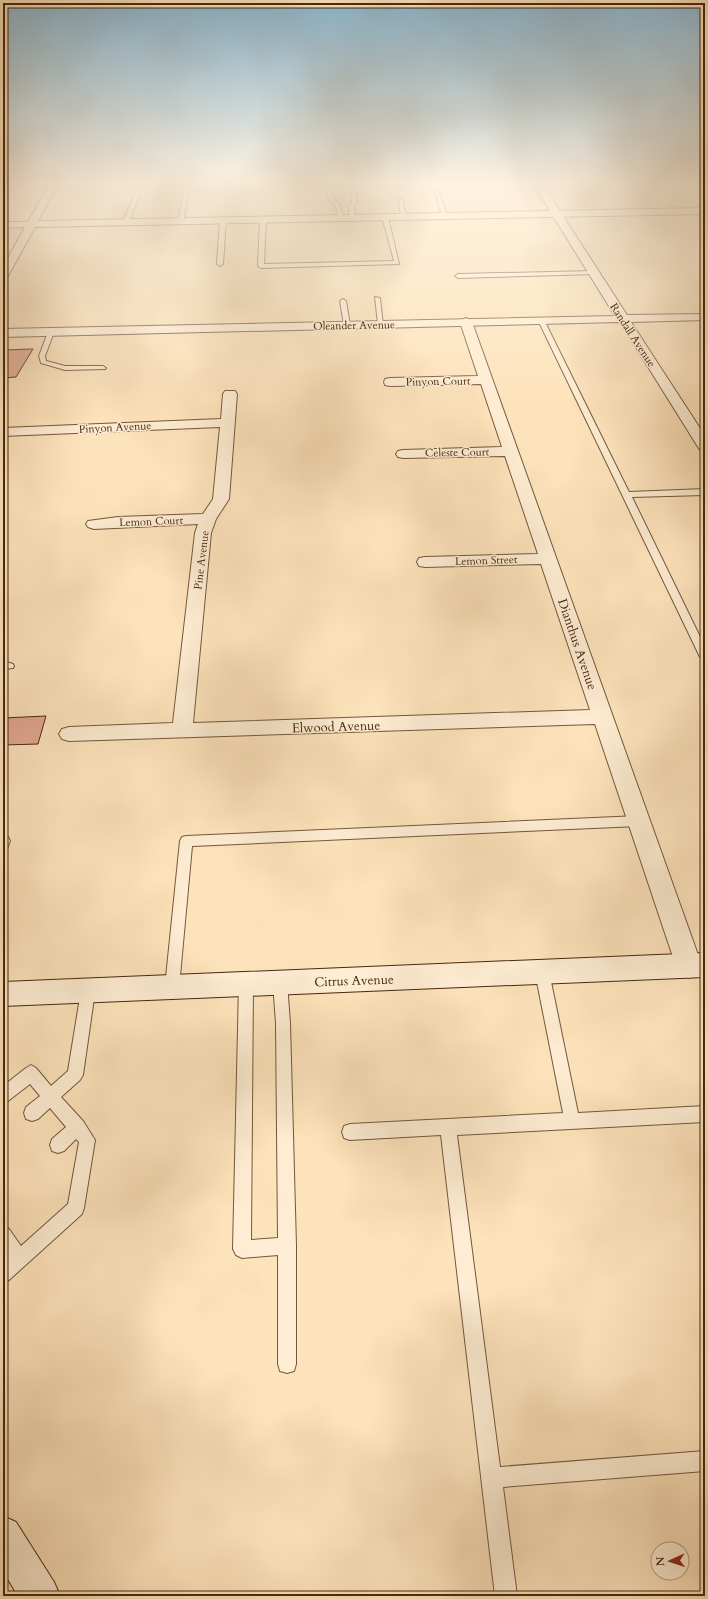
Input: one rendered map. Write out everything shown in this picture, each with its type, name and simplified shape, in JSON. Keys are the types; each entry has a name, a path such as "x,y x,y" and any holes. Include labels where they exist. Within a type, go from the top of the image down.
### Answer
{"street":[{"path":"3,276 14,257"},
{"name":"Randall Avenue","path":"583,257 703,440"},
{"name":"Oleander Avenue","path":"3,333 705,316"},
{"name":"Dianthus Avenue","path":"466,322 512,451 639,822 697,965"},
{"name":"Pinyon Court","path":"390,382 486,380"},
{"name":"Pine Avenue","path":"182,730 203,533 208,519 221,499 230,394"},
{"name":"Pinyon Avenue","path":"3,432 228,423"},
{"name":"Celeste Court","path":"403,454 512,451"},
{"name":"Lemon Court","path":"94,524 208,519"},
{"name":"Lemon Street","path":"425,562 548,558"},
{"name":"Elwood Avenue","path":"69,734 603,717"},
{"name":"Citrus Avenue","path":"3,994 697,965"},
{"path":"3,1535 40,1596"}],"lane":[{"path":"220,264 221,257"},
{"path":"261,257 261,266 397,263 395,257"},
{"path":"458,276 594,273"},
{"path":"377,298 381,324"},
{"path":"343,301 347,325"},
{"path":"541,320 705,657"},
{"path":"51,332 42,356 43,362 60,369 103,368"},
{"path":"626,495 705,492"},
{"path":"172,987 186,841 639,822"},
{"path":"542,972 572,1121"},
{"path":"280,983 287,1246 287,1364"},
{"path":"246,984 242,1249 287,1246"},
{"path":"32,1113 74,1075 88,991"},
{"path":"3,1096 30,1073 87,1140 76,1208 3,1274"},
{"path":"350,1132 705,1114"},
{"path":"58,1145 76,1127"},
{"path":"448,1128 506,1596"},
{"path":"3,1235 20,1259"},
{"path":"492,1478 705,1461"}],"building":[{"path":"33,349 16,377 3,378 3,350"},
{"path":"46,716 38,744 3,745 3,718"}]}
